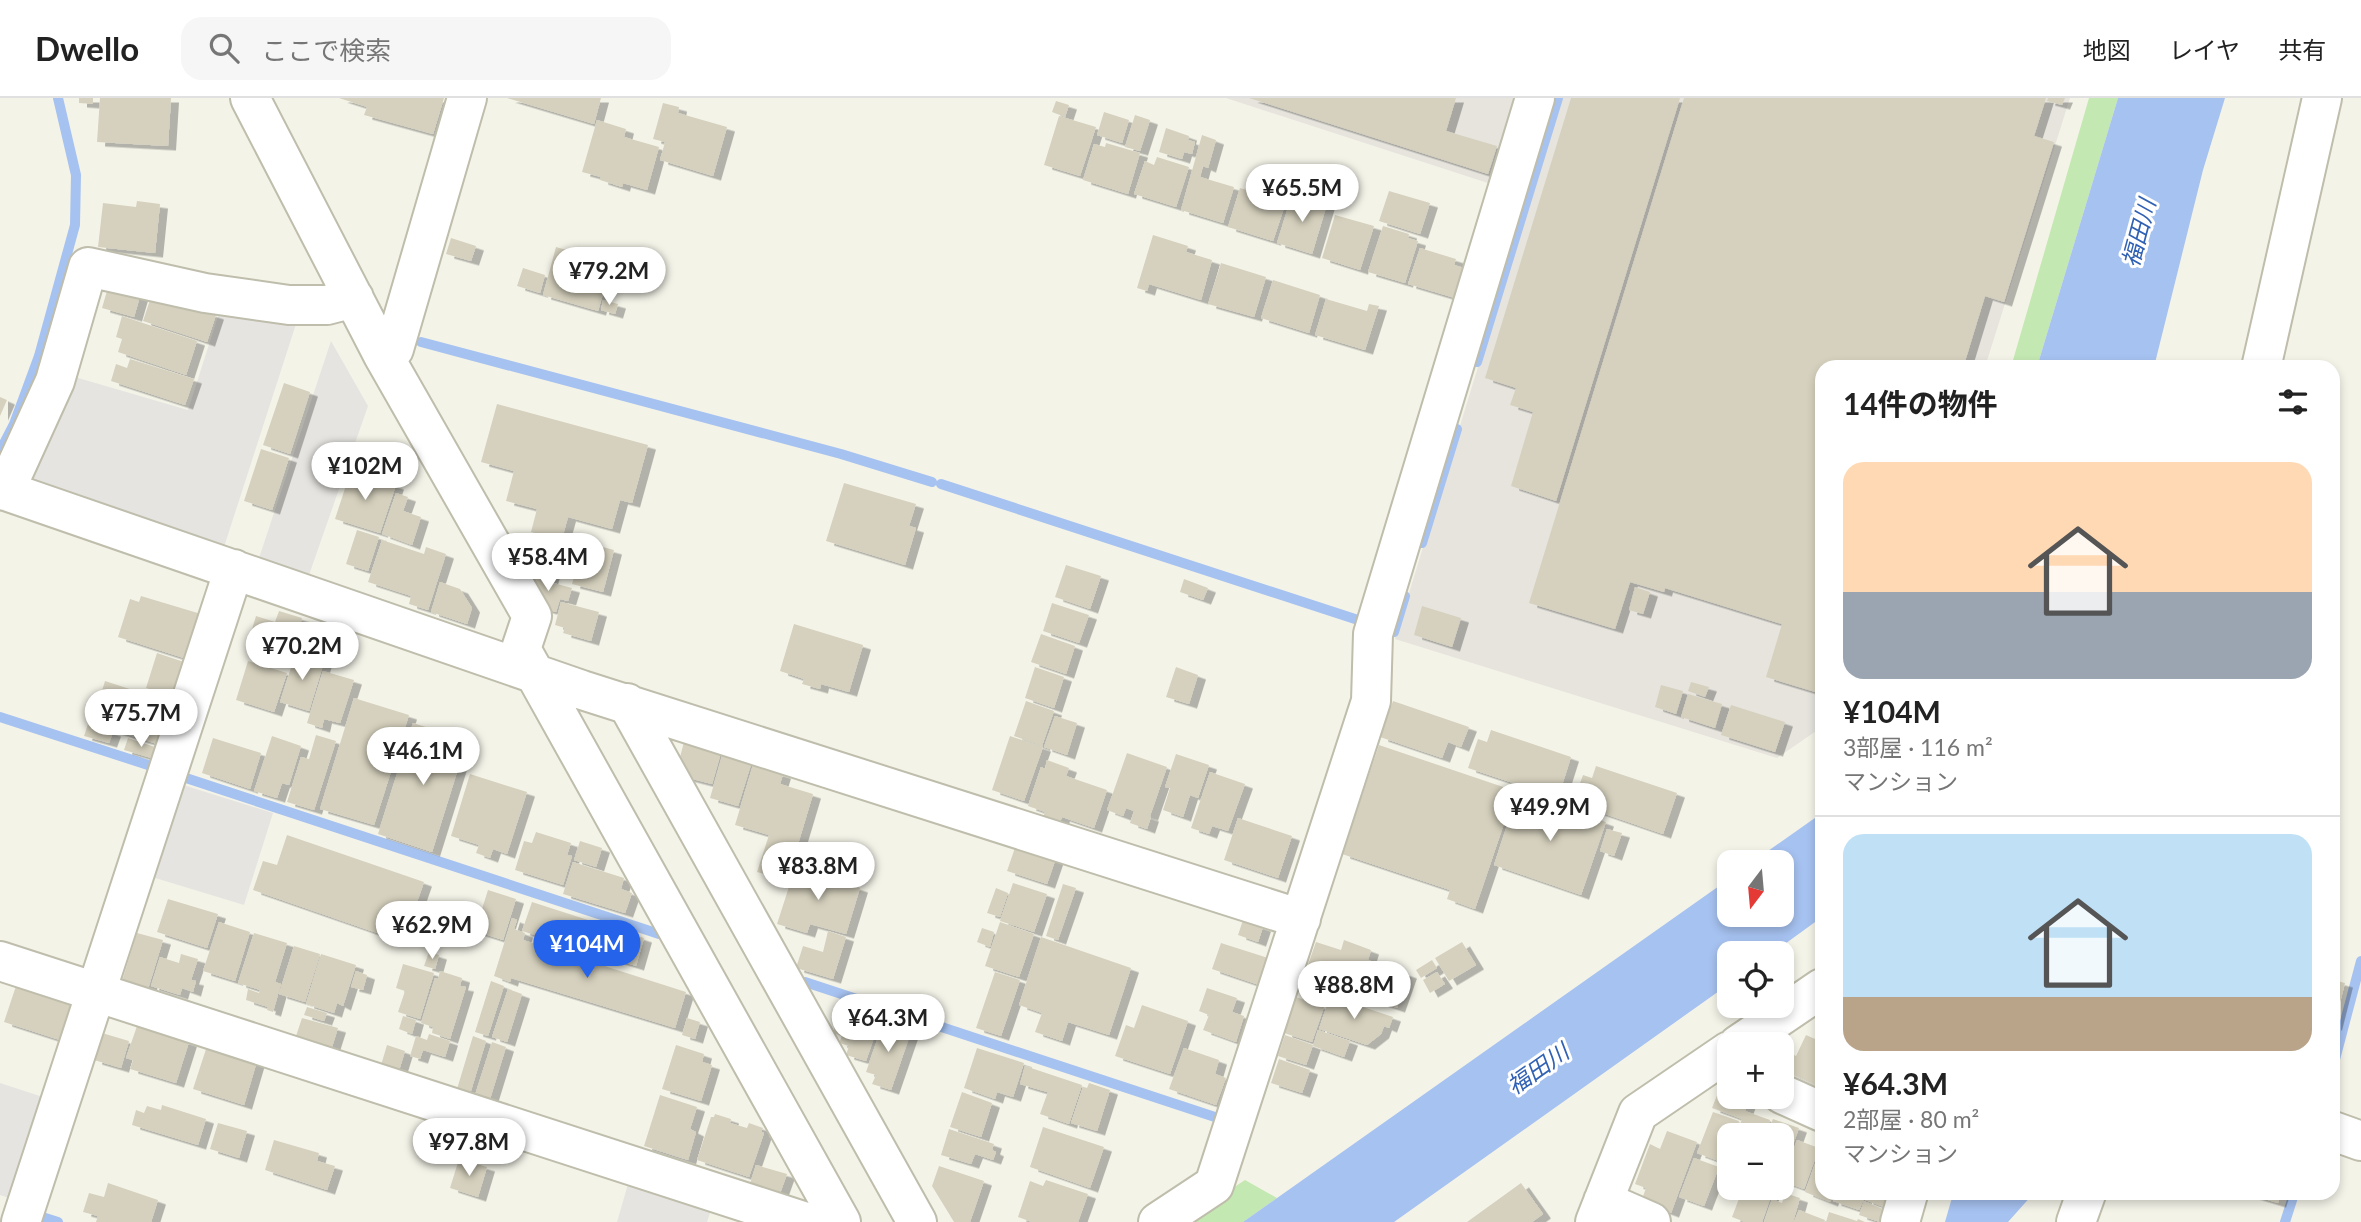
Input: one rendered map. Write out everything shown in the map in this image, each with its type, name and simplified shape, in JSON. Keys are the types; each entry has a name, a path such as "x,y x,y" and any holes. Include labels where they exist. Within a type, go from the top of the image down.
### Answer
{"street":[{"path":"250,98 383,355 532,616 521,649 841,1222"},
{"path":"383,355 394,349 467,98"},
{"path":"1158,1222 1214,1185 1371,701 1373,634 1535,98"},
{"path":"2263,360 2322,98"},
{"path":"354,298 327,304 289,305 205,293 88,267 55,381 3,490 535,673 1301,919"},
{"path":"21,1222 234,569"},
{"path":"627,703 917,1222"},
{"path":"0,961 806,1222"},
{"path":"1761,1032 1815,993"},
{"path":"1651,1222 1599,1212 1638,1113 1717,1063"},
{"path":"1794,1099 1815,1109"},
{"path":"2340,1134 2361,1142"},
{"path":"1900,1222 1906,1200"},
{"path":"2076,1222 2084,1200"}],"shaded area":[{"path":"1226,98 1519,98 1494,185"},
{"path":"1560,98 2070,98 1987,360 1815,360 1815,732 1777,758 1395,639"},
{"path":"220,310 296,324 224,547 25,478 68,375 188,410"},
{"path":"331,341 368,406 309,575 259,558"},
{"path":"180,784 273,813 244,905 152,877"},
{"path":"0,1083 49,1099 13,1199 0,1195"},
{"path":"628,1184 711,1210 707,1222 617,1222"}],"green space":[{"path":"2089,98 2118,98 2039,360 2013,360"},
{"path":"1245,1180 1277,1198 1243,1222 1182,1222"}],"water":[{"name":"福田川","path":"2118,98 2225,98 2203,170 2156,360 2039,360"},
{"name":"福田川","path":"1815,818 1815,922 1789,941 1717,941 1717,993 1394,1222 1243,1222 1717,887 1717,928 1794,928 1794,850 1769,850"},
{"path":"1951,1200 2028,1200 2008,1222 1945,1222"}],"building":[{"path":"79,98 93,98 93,104 79,103"},
{"path":"100,98 171,98 168,146 97,142"},
{"path":"339,98 444,98 433,134 364,115 367,107"},
{"path":"507,98 601,98 594,124"},
{"path":"1249,98 1456,98 1446,131 1497,146 1488,174"},
{"path":"1571,98 1680,98 1556,501 1511,486 1533,412 1510,405 1516,388 1485,378"},
{"path":"1684,98 2046,98 2034,136 2054,142 2004,302 1985,296 1965,360 1815,360 1815,692 1766,677 1782,624 1665,588 1664,592 1630,582 1615,629 1529,603"},
{"path":"2048,98 2065,98 2062,105 2047,101"},
{"path":"1056,101 1069,105 1065,117 1052,112"},
{"path":"663,103 679,107 678,113 727,127 713,176 660,160 665,142 653,139"},
{"path":"1104,112 1129,120 1122,143 1097,135"},
{"path":"1135,115 1150,120 1140,151 1125,147"},
{"path":"1059,116 1096,127 1080,176 1044,165"},
{"path":"597,120 626,129 624,137 659,147 647,190 623,183 622,187 582,172"},
{"path":"1166,128 1189,136 1188,140 1195,142 1192,154 1184,152 1182,159 1159,152"},
{"path":"1202,135 1216,140 1208,168 1203,166 1200,177 1234,187 1223,223 1181,210"},
{"path":"1106,143 1140,153 1128,194 1083,180 1094,144 1105,147"},
{"path":"1157,157 1189,167 1176,207 1134,194 1145,161 1154,165"},
{"path":"1310,169 1340,178 1331,204 1302,195"},
{"path":"1240,188 1286,202 1273,241 1228,227"},
{"path":"1389,191 1430,203 1420,234 1379,221"},
{"path":"1295,195 1327,204 1312,254 1277,243 1290,201 1292,202"},
{"path":"137,201 160,204 155,253 98,247 103,203 136,207"},
{"path":"1335,215 1374,226 1360,270 1322,258"},
{"path":"1383,226 1409,234 1408,238 1418,241 1405,283 1368,272"},
{"path":"1153,235 1188,246 1186,252 1212,260 1201,300 1149,284 1147,291 1137,288"},
{"path":"451,238 476,246 471,261 446,254"},
{"path":"556,247 570,251 568,258 610,270 598,311 543,295"},
{"path":"1420,248 1456,259 1454,265 1464,268 1455,298 1408,284"},
{"path":"1221,263 1266,277 1254,317 1208,304"},
{"path":"523,268 545,275 540,293 517,286"},
{"path":"1273,280 1320,295 1309,333 1261,318"},
{"path":"109,284 141,293 134,317 102,308"},
{"path":"152,294 216,315 207,342 143,321"},
{"path":"1326,299 1367,311 1369,304 1379,306 1365,350 1315,335"},
{"path":"603,300 618,304 615,314 601,310"},
{"path":"122,316 197,341 186,375 118,352 122,339 116,337"},
{"path":"130,359 194,379 185,405 111,381 116,364 127,368"},
{"path":"284,383 310,392 290,454 263,445"},
{"path":"0,397 7,400 0,416"},
{"path":"497,404 648,445 632,503 620,500 612,529 568,517 563,535 551,537 531,532 537,509 506,501 514,471 481,462"},
{"path":"261,449 289,458 272,510 244,501"},
{"path":"351,470 396,485 380,533 335,519"},
{"path":"844,483 916,504 909,526 916,528 905,565 826,541"},
{"path":"396,493 408,497 403,511 421,517 412,545 382,534"},
{"path":"357,530 379,537 368,571 346,564"},
{"path":"382,540 424,554 426,547 446,554 428,610 409,604 411,596 368,582"},
{"path":"584,542 614,550 603,592 572,584"},
{"path":"530,563 553,570 550,580 527,574"},
{"path":"1066,565 1101,576 1090,609 1055,597"},
{"path":"523,575 572,588 568,601 560,599 556,612 539,607"},
{"path":"1184,579 1208,588 1203,600 1180,592"},
{"path":"440,582 460,589 472,608 467,624 431,612"},
{"path":"1635,587 1650,592 1643,614 1629,610"},
{"path":"141,596 201,614 187,659 118,637 130,599 139,602"},
{"path":"561,602 599,612 591,641 563,633 565,628 555,625"},
{"path":"1052,603 1089,615 1079,643 1043,631"},
{"path":"1422,606 1461,618 1452,647 1414,635"},
{"path":"279,611 302,618 289,662 246,649 256,616 275,622"},
{"path":"794,624 863,645 849,692 821,684 820,689 802,684 804,679 780,671"},
{"path":"1041,634 1075,646 1066,674 1031,662"},
{"path":"296,652 324,662 309,711 280,702"},
{"path":"157,653 187,663 176,697 146,688"},
{"path":"248,661 287,673 274,712 236,700"},
{"path":"1035,667 1064,677 1054,708 1025,698"},
{"path":"1176,667 1198,675 1189,704 1166,697"},
{"path":"323,671 354,680 340,723 324,719 322,728 307,723"},
{"path":"105,681 173,703 160,745 92,723"},
{"path":"1691,682 1709,687 1705,697 1688,691"},
{"path":"1661,685 1683,691 1676,714 1655,707"},
{"path":"1688,694 1722,704 1715,728 1681,717"},
{"path":"354,698 409,715 374,825 320,809"},
{"path":"1026,701 1054,711 1042,746 1014,736"},
{"path":"1393,701 1469,727 1461,747 1448,742 1442,758 1380,737"},
{"path":"1731,705 1785,722 1775,752 1721,735"},
{"path":"1055,716 1077,723 1067,755 1044,747"},
{"path":"413,723 467,740 432,852 378,834"},
{"path":"88,724 113,732 109,743 84,736"},
{"path":"1491,730 1571,757 1558,798 1468,768 1478,739 1487,742"},
{"path":"316,735 336,741 314,810 287,802 301,757 309,759"},
{"path":"272,736 301,746 289,785 282,783 277,798 254,791"},
{"path":"1010,736 1043,747 1024,801 992,790"},
{"path":"128,738 158,748 155,759 124,750"},
{"path":"213,738 261,753 250,789 202,773"},
{"path":"685,738 722,749 712,784 685,777 688,768 678,765"},
{"path":"1379,745 1515,791 1475,909 1447,899 1450,890 1342,854"},
{"path":"724,749 753,758 738,806 710,798"},
{"path":"1127,753 1167,767 1150,816 1139,813 1151,817 1147,829 1130,823 1134,811 1126,808 1123,816 1107,810"},
{"path":"1176,754 1209,765 1198,798 1190,795 1183,817 1163,810 1170,788 1165,787"},
{"path":"1047,760 1069,768 1066,776 1107,790 1094,828 1062,817 1060,822 1043,817 1045,812 1028,806 1041,767 1045,769"},
{"path":"753,765 783,774 780,784 813,794 787,881 757,872 769,835 735,825"},
{"path":"1596,766 1677,793 1663,834 1573,803 1583,775 1592,778"},
{"path":"1210,772 1245,784 1228,831 1212,826 1209,834 1191,828"},
{"path":"470,774 527,792 507,854 493,849 490,858 476,853 479,845 451,836"},
{"path":"1518,792 1606,822 1581,895 1494,865"},
{"path":"1238,818 1292,836 1278,878 1224,860"},
{"path":"1607,829 1622,833 1614,856 1600,851"},
{"path":"536,832 571,843 567,855 572,856 563,885 515,870 524,841 532,843"},
{"path":"287,835 424,882 403,942 253,890 263,861 277,865"},
{"path":"580,841 602,848 596,867 574,860"},
{"path":"1017,842 1057,855 1047,884 1007,871"},
{"path":"573,862 624,878 621,889 632,893 625,913 563,894"},
{"path":"813,866 837,874 835,880 860,888 846,934 810,924 807,933 777,924 795,868 811,873"},
{"path":"1013,883 1047,894 1034,932 1000,921"},
{"path":"1063,884 1076,888 1058,940 1046,936"},
{"path":"996,888 1008,893 1000,917 987,913"},
{"path":"488,890 516,899 503,940 475,931"},
{"path":"168,899 218,914 207,948 157,932"},
{"path":"532,902 644,938 636,966 601,955 598,962 587,958 589,952 522,931"},
{"path":"512,918 517,920 514,929 525,933 523,940 686,992 675,1028 511,978 510,982 494,976"},
{"path":"1243,920 1263,927 1258,942 1238,935"},
{"path":"219,922 250,932 235,981 203,971"},
{"path":"1000,922 1034,934 1019,977 985,966"},
{"path":"982,928 994,932 990,947 977,942"},
{"path":"828,931 846,937 833,979 796,968 803,946 823,952"},
{"path":"137,933 163,940 148,989 122,981"},
{"path":"254,933 287,943 275,982 281,984 273,1012 267,1010 268,1007 246,1000 248,989 259,993 260,990 238,983"},
{"path":"1041,937 1131,968 1109,1035 1068,1022 1062,1041 1035,1032 1042,1013 1019,1005"},
{"path":"1344,940 1371,950 1368,960 1409,974 1397,1008 1304,976 1316,942 1341,950"},
{"path":"1462,942 1476,965 1449,981 1435,958"},
{"path":"1221,943 1274,960 1265,987 1212,969"},
{"path":"294,946 320,954 305,1002 279,994"},
{"path":"429,952 439,955 435,969 424,966"},
{"path":"181,954 198,959 191,980 196,981 193,992 182,988 180,995 151,986 160,957 179,963"},
{"path":"321,954 356,965 343,1006 337,1003 334,1013 306,1004"},
{"path":"1432,960 1437,968 1421,978 1416,970"},
{"path":"403,964 434,973 420,1019 398,1012 405,991 396,988"},
{"path":"356,971 367,975 363,990 351,987"},
{"path":"440,971 462,978 460,986 466,987 450,1039 432,1033 433,1027 421,1023 435,978 438,979"},
{"path":"995,972 1020,980 1001,1036 976,1028"},
{"path":"1437,972 1445,984 1430,993 1423,980"},
{"path":"18,980 77,999 63,1041 4,1022"},
{"path":"491,981 504,986 488,1036 475,1032"},
{"path":"2340,982 2345,983 2340,1003"},
{"path":"1207,988 1237,998 1232,1012 1244,1016 1236,1042 1203,1030 1209,1015 1199,1011"},
{"path":"508,989 522,994 507,1042 492,1037"},
{"path":"1330,996 1393,1017 1389,1028 1384,1026 1381,1034 1367,1045 1319,1029"},
{"path":"1296,997 1324,1007 1312,1042 1284,1033"},
{"path":"1142,1005 1188,1021 1170,1074 1115,1056 1126,1025 1134,1028"},
{"path":"307,1007 327,1013 324,1021 304,1015"},
{"path":"860,1013 880,1020 866,1061 846,1055 849,1046 839,1043 842,1036 833,1033 839,1015 857,1021"},
{"path":"403,1016 416,1020 412,1034 399,1029"},
{"path":"302,1018 338,1028 330,1053 294,1042"},
{"path":"687,1018 700,1022 695,1039 682,1035"},
{"path":"884,1020 912,1029 891,1090 872,1084 876,1075 866,1072"},
{"path":"137,1026 189,1042 176,1083 130,1069 133,1060 126,1058"},
{"path":"1318,1030 1350,1041 1344,1057 1313,1046"},
{"path":"102,1033 129,1041 121,1068 94,1060"},
{"path":"429,1034 450,1041 445,1057 423,1050 420,1059 410,1056 416,1036 427,1040"},
{"path":"1285,1035 1313,1045 1306,1065 1278,1056"},
{"path":"1806,1035 1815,1039 1815,1085 1794,1075 1794,1055 1796,1056"},
{"path":"473,1036 486,1041 470,1094 457,1089"},
{"path":"492,1042 506,1047 490,1099 475,1095"},
{"path":"387,1045 405,1051 397,1077 379,1072"},
{"path":"676,1045 704,1054 702,1062 712,1065 701,1101 662,1089"},
{"path":"207,1046 257,1061 244,1105 193,1089"},
{"path":"977,1048 1024,1063 1013,1097 997,1092 995,1099 964,1088"},
{"path":"1184,1048 1219,1060 1215,1074 1226,1078 1216,1105 1169,1089"},
{"path":"1279,1059 1310,1070 1302,1093 1271,1083"},
{"path":"1025,1066 1082,1085 1069,1124 1040,1114 1051,1083 1047,1092 1020,1084"},
{"path":"1089,1083 1110,1090 1097,1131 1071,1123 1083,1087 1087,1088"},
{"path":"962,1092 992,1103 981,1137 950,1127"},
{"path":"660,1095 697,1107 690,1129 696,1132 688,1160 644,1146"},
{"path":"1717,1095 1717,1109 1746,1109 1745,1111 1770,1120 1769,1123 1741,1123 1742,1119 1712,1108"},
{"path":"162,1105 206,1119 198,1145 132,1125 136,1110 144,1113 147,1106 161,1110"},
{"path":"1713,1112 1739,1121 1717,1123 1717,1160 1697,1153"},
{"path":"715,1114 731,1119 730,1123 747,1128 749,1123 763,1128 761,1132 764,1133 749,1177 697,1160 711,1117"},
{"path":"218,1123 247,1131 239,1158 210,1149"},
{"path":"1794,1126 1799,1128 1794,1142"},
{"path":"1043,1127 1104,1147 1090,1188 1030,1167"},
{"path":"949,1129 994,1144 992,1150 996,1152 993,1160 975,1154 971,1164 941,1155"},
{"path":"1667,1131 1697,1142 1671,1213 1641,1202 1646,1188 1635,1184 1650,1144 1660,1149"},
{"path":"274,1140 319,1153 317,1161 335,1166 327,1190 265,1170"},
{"path":"1797,1140 1815,1147 1815,1159 1804,1189 1794,1185 1794,1148"},
{"path":"1694,1158 1717,1166 1704,1206 1679,1197"},
{"path":"459,1159 487,1167 478,1197 450,1188"},
{"path":"1815,1164 1815,1196 1805,1192"},
{"path":"756,1165 787,1174 778,1199 748,1190"},
{"path":"939,1166 984,1181 970,1222 954,1222 932,1186"},
{"path":"1046,1180 1088,1194 1078,1222 1032,1222 1018,1217 1030,1181 1043,1186"},
{"path":"108,1183 158,1200 151,1222 96,1222 98,1216 83,1212 89,1193 104,1197"},
{"path":"1521,1183 1543,1214 1532,1222 1467,1222"},
{"path":"1794,1196 1800,1198 1793,1222 1764,1222 1772,1200 1782,1203 1783,1200 1794,1200"},
{"path":"1738,1200 1770,1200 1762,1222 1745,1222 1732,1217"},
{"path":"1833,1200 1863,1200 1859,1210"},
{"path":"1865,1200 1896,1200 1892,1210"},
{"path":"1864,1201 1890,1212 1887,1222 1859,1215"},
{"path":"1799,1210 1825,1220 1794,1222"},
{"path":"1829,1212 1857,1221 1858,1219 1865,1222 1826,1222"}],"waterway":[{"path":"0,451 14,424 39,356 75,225 76,175 58,98"},
{"path":"1477,362 1558,98"},
{"path":"421,342 841,454 932,482"},
{"path":"1422,543 1457,429"},
{"path":"941,484 1355,619"},
{"path":"1394,632 1405,596"},
{"path":"0,717 148,765"},
{"path":"186,778 659,934"},
{"path":"2340,1040 2361,961"},
{"path":"805,982 1224,1120"},
{"path":"2285,1222 2292,1200"},
{"path":"39,1216 58,1222"}]}
